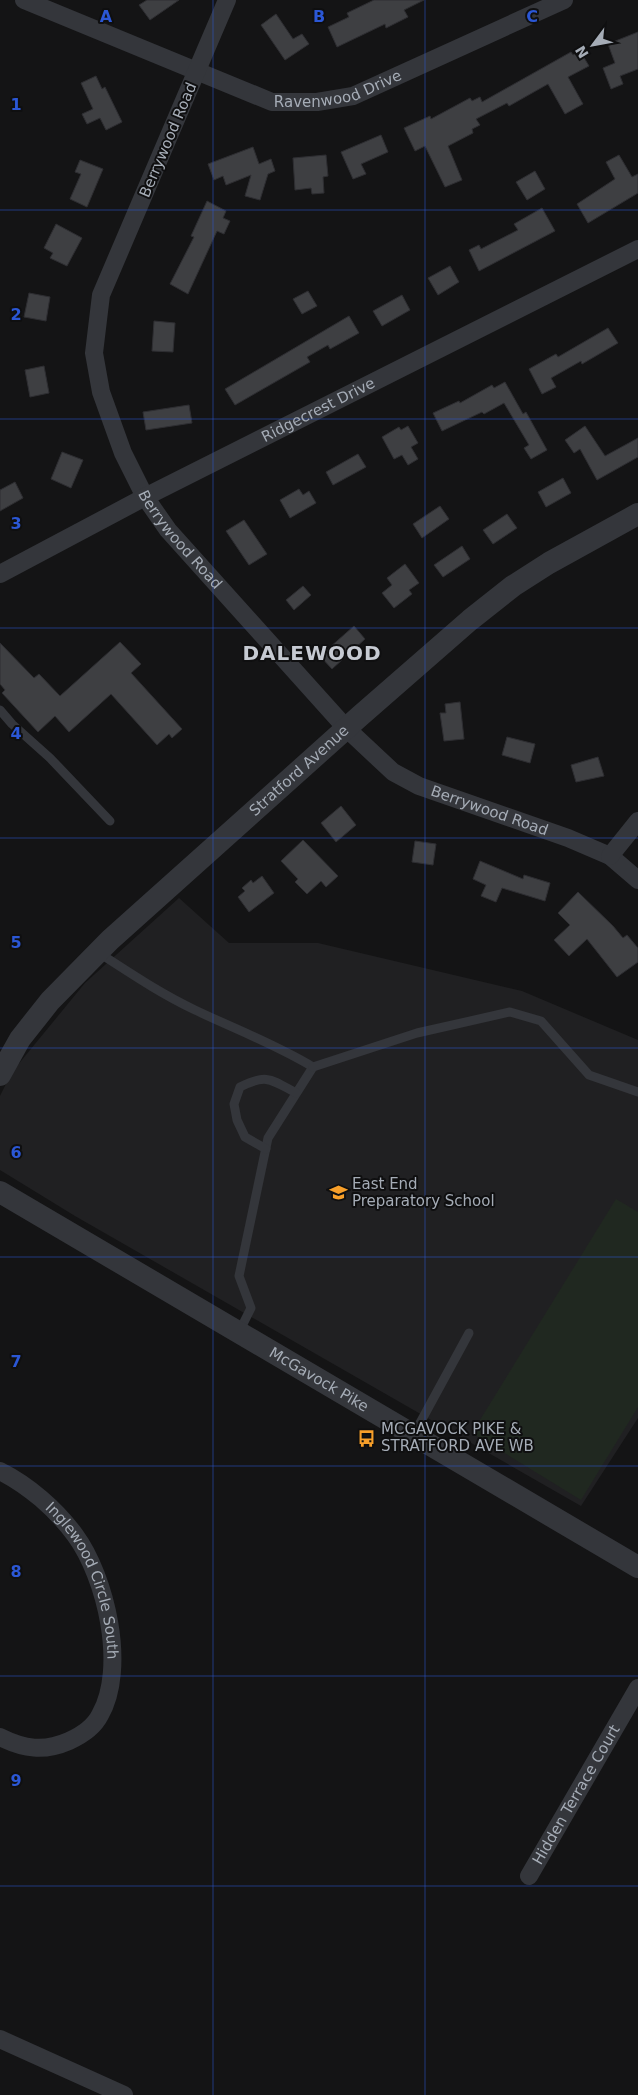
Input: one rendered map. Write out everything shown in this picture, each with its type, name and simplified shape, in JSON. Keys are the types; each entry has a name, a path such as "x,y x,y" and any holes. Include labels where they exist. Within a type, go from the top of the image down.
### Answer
{"street":[{"name":"Ravenwood Drive","path":"24,0 272,102 317,102 353,96 564,0"},
{"name":"Berrywood Road","path":"227,0 198,73 101,295 94,353 101,392 123,453 145,497 168,530 346,728 393,772 419,786 568,838 610,856 638,880"},
{"name":"Ridgecrest Drive","path":"0,574 145,497 638,249"},
{"name":"Stratford Avenue","path":"0,1075 20,1039 50,1001 98,952 346,728 512,586 549,563 638,514"},
{"path":"610,856 638,822"},
{"name":"McGavock Pike","path":"0,1192 638,1566"},
{"name":"Inglewood Circle South","path":"0,1471 50,1506 75,1535 93,1568 106,1603 111,1637 112,1683 100,1716 81,1736 54,1748 19,1747 0,1737"},
{"name":"Hidden Terrace Court","path":"529,1876 638,1688"},
{"path":"0,2039 124,2095"}],"lane":[{"path":"0,710 12,724 50,758 110,821"},
{"path":"98,952 140,980 194,1009 282,1048 313,1066"},
{"path":"238,1332 250,1308 239,1276 268,1138 313,1066 417,1033 510,1012 541,1021 589,1074 638,1092"},
{"path":"266,1149 245,1137 237,1120 234,1104 240,1087 255,1079 271,1079 296,1093"},
{"path":"414,1434 469,1333"}],"shaded area":[{"name":"East End Preparatory School","path":"179,898 229,943 318,943 522,991 638,1040 638,1418 581,1506 75,1216 0,1170 0,1096 12,1072 85,983"},
{"path":"616,1199 638,1212 638,1407 581,1500 472,1433"}],"building":[{"path":"147,0 179,0 150,20 139,5"},
{"path":"374,0 424,0 404,10 408,17 386,28 385,24 337,47 328,27 349,17 347,13"},
{"path":"276,14 293,39 302,34 309,44 285,60 261,25"},
{"path":"638,32 638,69 620,76 623,84 611,89 603,68 615,63 608,44"},
{"path":"580,51 589,66 568,77 583,104 565,114 548,84 509,106 507,103 476,119 480,125 472,129 473,133 448,146 462,180 445,187 425,146 415,151 404,128 430,116 431,119 470,98 472,101 480,97 482,102 571,52 573,55"},
{"path":"96,76 102,89 105,87 122,122 106,130 100,118 87,124 82,114 93,109 81,83"},
{"path":"381,135 388,152 361,164 366,174 353,179 341,152"},
{"path":"253,147 259,164 271,159 275,171 268,174 260,200 245,196 251,175 226,185 223,176 214,180 208,164"},
{"path":"326,155 328,176 323,177 324,193 312,194 311,188 295,190 293,158"},
{"path":"619,155 632,177 638,174 638,193 588,223 577,204 615,179 606,162"},
{"path":"80,160 103,169 87,207 70,199 81,174 75,172"},
{"path":"535,171 545,189 527,200 516,182"},
{"path":"207,201 226,211 223,218 230,221 224,234 217,231 188,294 170,284 194,237 191,236"},
{"path":"542,208 555,231 479,271 469,250 479,245 481,249 518,230 514,224"},
{"path":"56,224 82,238 67,266 50,258 53,253 44,248"},
{"path":"450,266 459,282 438,295 428,278"},
{"path":"308,291 317,306 302,314 293,299"},
{"path":"29,293 50,297 46,321 24,317"},
{"path":"402,295 410,310 382,326 373,311"},
{"path":"349,316 359,333 330,349 328,345 307,357 310,362 235,405 225,389"},
{"path":"154,321 175,323 173,352 152,351"},
{"path":"608,328 618,343 582,364 581,361 551,378 556,387 542,394 529,369 556,354 558,357"},
{"path":"44,366 49,393 30,397 25,370"},
{"path":"505,382 523,414 526,412 547,450 531,459 524,448 529,445 504,403 484,414 482,412 442,431 433,413 459,401 460,403 492,385 494,388"},
{"path":"189,405 192,423 146,430 143,412"},
{"path":"408,426 418,443 411,447 418,459 408,465 402,455 394,459 382,437 399,427 401,430"},
{"path":"585,426 605,456 638,438 638,457 597,480 580,449 574,453 565,440"},
{"path":"62,452 83,460 71,488 51,479"},
{"path":"358,454 366,467 333,485 326,472"},
{"path":"563,478 571,493 546,507 538,492"},
{"path":"15,482 23,498 0,511 0,490"},
{"path":"299,489 303,495 309,491 316,503 290,518 280,500"},
{"path":"440,506 449,519 422,538 413,524"},
{"path":"507,514 517,528 493,544 483,530"},
{"path":"244,520 267,554 249,565 226,531"},
{"path":"462,546 470,559 443,577 434,565"},
{"path":"405,564 419,583 409,590 412,594 394,608 382,593 392,585 387,578"},
{"path":"303,586 311,595 294,610 286,600"},
{"path":"354,626 365,639 332,669 320,656"},
{"path":"120,642 141,664 131,673 182,729 172,738 169,734 157,745 111,694 69,732 55,716 38,732 2,693 5,690 0,684 0,643 34,678 39,674 60,696"},
{"path":"460,702 464,739 444,741 440,713 446,713 445,704"},
{"path":"507,737 535,744 530,763 502,755"},
{"path":"598,757 604,776 576,782 571,765"},
{"path":"341,806 356,825 336,842 321,823"},
{"path":"303,840 338,876 326,887 321,881 307,894 295,882 298,879 281,861"},
{"path":"415,841 436,844 433,865 412,862"},
{"path":"480,861 523,879 524,875 550,883 545,901 502,888 496,902 481,896 486,885 473,879"},
{"path":"262,876 274,893 249,912 238,897 245,891 242,888 251,880 253,883"},
{"path":"578,892 623,938 627,935 638,948 638,962 617,977 587,939 569,956 554,940 570,925 558,913"}],"place":[{"name":"East End Preparatory School","path":"338,1193"},
{"name":"MCGAVOCK PIKE & STRATFORD AVE WB","path":"367,1438"}],"district":[{"name":"DALEWOOD","path":"312,653"}]}
